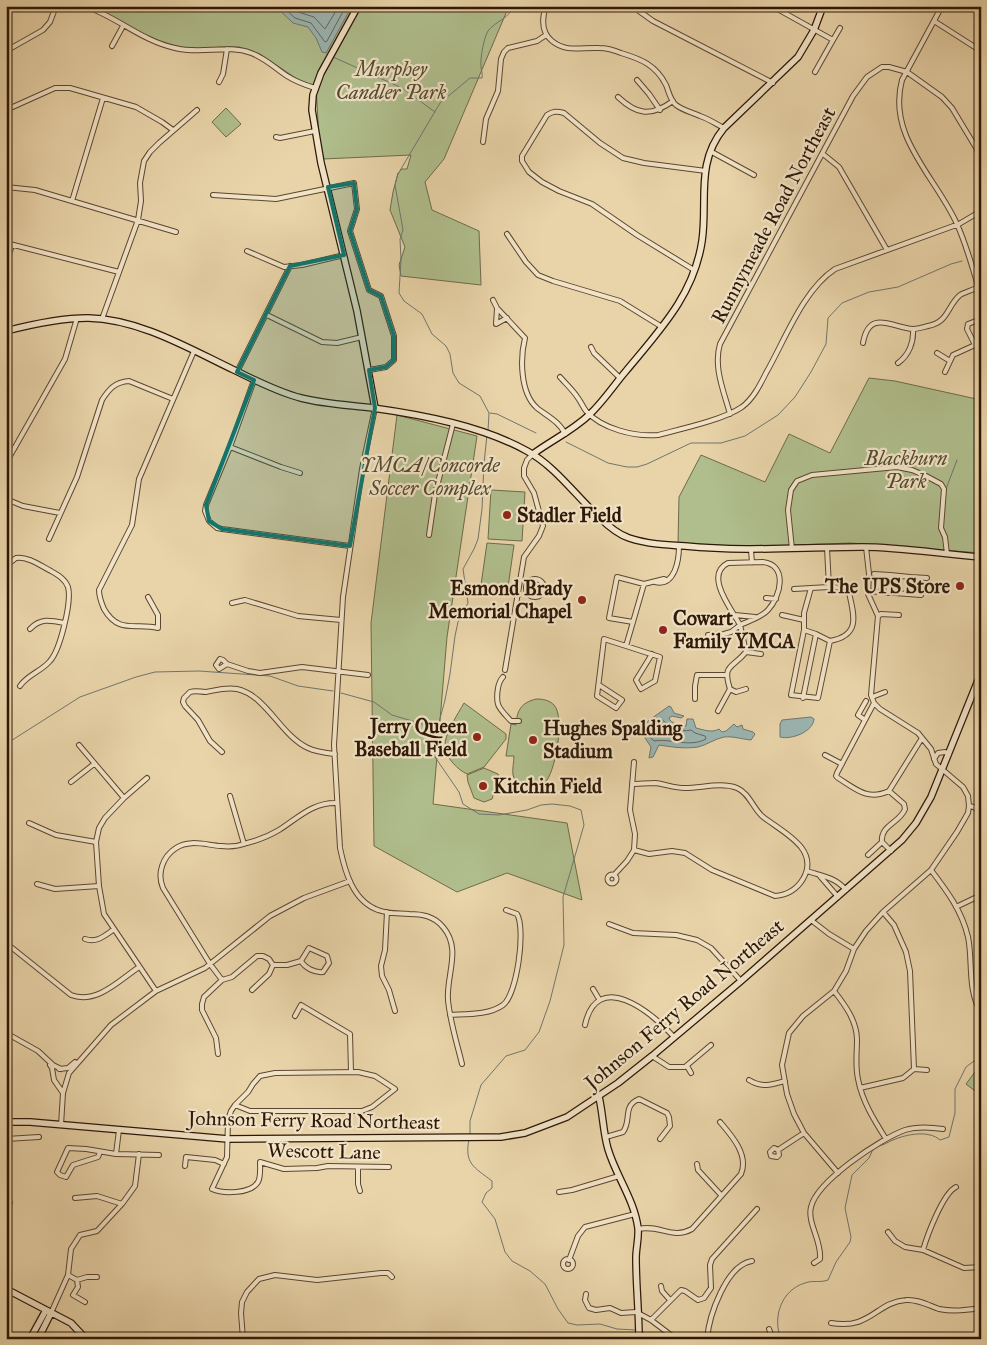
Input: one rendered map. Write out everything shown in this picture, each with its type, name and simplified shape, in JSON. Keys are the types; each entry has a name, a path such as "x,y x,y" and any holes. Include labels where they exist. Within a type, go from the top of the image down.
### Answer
{"main road":[{"path":"358,6 332,52 315,88 312,110 376,408"},
{"path":"533,454 565,434 589,414 677,308 694,270 702,241 706,171 709,151 714,140 724,128 798,57 814,30 823,6"},
{"path":"6,331 34,323 77,318 102,319 134,326 164,337 254,380 286,393 303,398 426,417 474,430 533,454 611,528 626,537 650,543 751,550 866,547 981,557"},
{"name":"Johnson Ferry Road Northeast","path":"6,1122 228,1138 475,1138 501,1137 525,1133 567,1117 599,1096 652,1056 891,851 916,823 931,797 979,686 981,673"},
{"path":"599,1096 610,1155 625,1187 635,1214 638,1229 636,1258 640,1339"},
{"path":"6,1289 71,1323 86,1339"},
{"path":"30,1339 49,1311"},
{"path":"38,1339 49,1311"}],"street":[{"path":"6,51 43,30 50,22 56,6"},
{"path":"85,6 155,42 178,49 195,52 227,49 240,50 259,56 293,79 315,88"},
{"path":"546,6 543,20 546,35 552,41 567,49 605,48 649,63 660,75 673,101 683,110 724,128"},
{"path":"636,6 639,11 654,21 773,83"},
{"path":"772,6 833,40"},
{"path":"942,6 902,80 898,106 902,125 909,142 958,224 981,295"},
{"path":"934,21 981,51"},
{"path":"112,46 123,26"},
{"path":"815,72 840,28"},
{"path":"483,142 486,119 498,91 501,58 504,52 508,48 536,41 546,35"},
{"path":"219,82 223,74 227,49"},
{"name":"Runnymeade Road Northeast","path":"730,414 718,373 717,354 720,344 853,96 867,77 882,67 906,72"},
{"path":"906,72 942,97 952,108 981,156"},
{"path":"637,80 660,110"},
{"path":"6,110 55,88 70,88 123,102 162,122 173,130"},
{"path":"618,97 630,107 644,112 660,110 673,101"},
{"path":"72,201 78,174 103,98"},
{"path":"102,319 138,220 141,201 140,183 144,161 150,152 197,110"},
{"path":"694,270 637,235 592,204 560,192 542,182 524,166 522,156 547,115 558,111 564,113 600,144 623,158 644,163 706,171"},
{"path":"276,137 280,138 315,131"},
{"path":"709,151 754,175"},
{"path":"823,154 839,167 848,180 887,250"},
{"path":"213,195 267,199 303,194 328,187 354,183 357,209 350,231 369,290 381,296 394,336 394,360 386,367 369,370"},
{"path":"6,187 35,190 176,232"},
{"path":"560,377 589,414 603,423 626,433 649,436 730,414 745,405 758,387 812,290 822,279 835,269 958,224 981,211"},
{"path":"507,234 526,262 538,274 553,281 620,301 662,326"},
{"path":"6,244 119,272"},
{"path":"6,264 12,245"},
{"path":"247,250 284,267 302,265 344,255"},
{"path":"238,372 290,266"},
{"path":"864,342 868,330 879,322 889,322 912,329 935,325 950,312 960,296 978,288"},
{"path":"493,300 525,338 522,363 529,395 536,407 552,418 565,434"},
{"path":"498,308 496,324 507,318"},
{"path":"267,316 322,342 337,343 362,337"},
{"path":"6,463 65,359 77,318"},
{"path":"975,345 967,329 968,324 981,318"},
{"path":"898,363 903,360 912,344 914,338 912,329"},
{"path":"945,372 953,355 981,343"},
{"path":"591,346 594,353 620,378"},
{"path":"148,597 158,615 158,628 128,626 117,623 109,617 102,604 99,590 132,525 139,479 194,351"},
{"path":"937,353 950,361"},
{"path":"254,380 230,447 206,505 206,516 212,524 222,529 350,546"},
{"path":"49,539 77,476 102,400 108,390 121,381 129,381 173,399"},
{"path":"376,408 365,451 342,597 334,725 340,848 354,891 361,899 377,910 426,916 444,927 453,948 454,957 448,994 450,1015 462,1064"},
{"path":"429,535 435,494 453,424"},
{"path":"230,447 281,467 300,472"},
{"path":"506,670 524,557 540,536 543,526 534,493 524,476 527,460 533,454"},
{"path":"792,549 788,510 791,490 797,481 812,475 897,467 912,470 926,476 941,484 944,489 940,528 945,537 947,554"},
{"path":"6,500 23,506 60,513"},
{"path":"633,622 609,618 616,577 644,584 666,580 675,572 678,566 679,546"},
{"path":"838,1173 804,1134 787,1094 782,1074 783,1056 789,1033 803,1016 834,991 846,971 854,949 866,931 883,912 931,870 944,854 968,813 969,806 968,796 963,787 936,764 931,750 918,733 880,709 874,703 872,697 876,614 868,591 869,574 866,547"},
{"path":"827,548 829,587"},
{"path":"751,550 752,563"},
{"path":"6,566 12,559 20,557 58,575 67,585 69,594 59,647 51,660 42,669 24,680 20,686"},
{"path":"708,635 731,632 740,625 767,612 780,590 778,570 768,563 728,563 724,565 719,573 723,596 740,625 746,652"},
{"path":"518,596 533,597 542,594 544,589 543,583 521,574"},
{"path":"874,574 927,578"},
{"path":"888,592 890,575"},
{"path":"908,594 910,577"},
{"path":"533,597 528,594 526,588 530,580 536,579"},
{"path":"626,646 644,584"},
{"path":"811,588 804,613 804,630 791,695 803,698 818,698 830,641"},
{"path":"794,589 848,588 855,617 851,631 841,639 830,641 804,630"},
{"path":"868,591 921,595"},
{"path":"766,598 776,599"},
{"path":"232,603 245,600 298,616 341,620"},
{"path":"876,614 899,615"},
{"path":"782,615 804,620"},
{"path":"735,616 757,617"},
{"path":"30,629 42,620 64,623"},
{"path":"803,698 816,634"},
{"path":"599,685 622,700 616,708 597,696 604,639 652,654 660,657 655,680 640,689 636,680 652,654"},
{"path":"746,652 761,654"},
{"path":"718,711 730,689 726,675 728,670 746,652"},
{"path":"226,664 248,672 260,673 302,667 368,675"},
{"path":"695,699 697,675 726,675"},
{"path":"503,676 500,679 496,700 502,711 511,721 519,721"},
{"path":"222,752 210,741 198,720 185,706 184,698 190,692 206,692 224,688 242,690 254,698 292,738 302,745 317,752 335,754"},
{"path":"730,689 736,692 746,689"},
{"path":"872,697 885,692"},
{"path":"865,720 858,714 866,701"},
{"path":"874,703 836,776 855,789 872,796 889,791 922,738"},
{"path":"79,745 124,798"},
{"path":"931,750 949,754"},
{"path":"934,758 938,753"},
{"path":"825,756 842,764"},
{"path":"614,875 634,850 634,834 630,810 634,762"},
{"path":"71,782 94,764"},
{"path":"147,778 124,798 101,823 96,842 102,908 113,930 156,991"},
{"path":"632,784 656,783 683,788 729,786 739,789 745,793 760,814 783,830 800,846 808,860 807,871 801,882 784,895 775,896 712,870 684,853 649,854 634,850"},
{"path":"868,855 882,842 884,832 889,825 899,819 906,809 904,804 889,791"},
{"path":"230,796 244,844"},
{"path":"222,980 163,888 160,881 162,866 174,849 180,845 188,843 224,846 244,844 270,835 317,806 327,803 337,804"},
{"path":"969,806 974,807 981,813"},
{"path":"29,823 56,835 96,842"},
{"path":"882,842 891,851"},
{"path":"931,870 952,898 968,936 975,1002 981,1012"},
{"path":"807,871 835,880 846,890"},
{"path":"819,875 838,897"},
{"path":"61,1125 63,1093 69,1079 69,1074 111,1025 156,991 195,974 210,964 270,916 304,898 350,881"},
{"path":"37,884 55,889 99,886"},
{"path":"956,907 981,895"},
{"path":"450,1015 492,1011 508,1001 514,988 521,923 517,914 506,910"},
{"path":"387,912 385,950 381,966 382,976 389,990 395,1011"},
{"path":"883,912 894,925 906,952 910,971 914,1069"},
{"path":"811,920 829,934 854,949"},
{"path":"609,924 634,932 676,935 697,940 711,948 741,981"},
{"path":"85,940 97,940 113,930"},
{"path":"6,943 76,997 90,998 99,994 139,967"},
{"path":"218,1054 216,1038 204,1016 202,1004 210,991 222,980 232,977 256,956 263,956 273,964 287,965 301,961 309,948 327,956 329,963 323,972 317,972 303,965 301,961"},
{"path":"252,990 269,974 273,964"},
{"path":"593,989 599,999"},
{"path":"834,991 848,1010 856,1035 856,1066 860,1088 873,1119 886,1139"},
{"path":"585,1026 589,1010 599,999 611,997 632,1003 656,1018 674,1037"},
{"path":"295,1016 301,1005 350,1034 351,1072"},
{"path":"6,1032 38,1051 54,1066 69,1074"},
{"path":"652,1056 669,1067 681,1068 687,1066 711,1045"},
{"path":"45,1058 52,1068 54,1080 63,1093"},
{"path":"54,1074 56,1070 70,1067 81,1058"},
{"path":"687,1066 691,1073"},
{"path":"860,1088 903,1078 914,1069 927,1070"},
{"path":"351,1072 375,1076 394,1089 372,1107 362,1111 250,1111 234,1105 248,1092 260,1076 266,1074 351,1072"},
{"path":"750,1080 759,1086 785,1080"},
{"path":"606,1137 619,1135 623,1132 627,1126 630,1107 632,1103 639,1099 667,1113 670,1117 670,1126 660,1139"},
{"name":"Wescott Lane","path":"234,1105 228,1120 227,1157 212,1189 229,1193 250,1189 257,1184 260,1178 260,1162 284,1169 328,1166 389,1166"},
{"path":"638,1229 652,1227 675,1234 684,1233 692,1229 741,1174 744,1162 734,1138 720,1122"},
{"path":"814,1263 820,1259 821,1247 810,1216 811,1206 821,1189 860,1155 886,1139 905,1130 924,1126 943,1129"},
{"path":"116,1154 119,1130"},
{"path":"778,1150 804,1134"},
{"path":"6,1139 38,1137"},
{"path":"100,1152 98,1157 73,1165 66,1177 57,1172 68,1148 86,1149 116,1154 159,1154"},
{"path":"49,1311 54,1305 68,1275 71,1249 80,1235 97,1231 122,1204 134,1186 139,1154"},
{"path":"185,1166 186,1158 214,1160 224,1164"},
{"path":"697,1164 698,1170 722,1195"},
{"path":"358,1167 360,1191"},
{"path":"559,1192 619,1176"},
{"path":"923,1250 929,1229 950,1191 956,1187"},
{"path":"75,1198 97,1196 122,1204"},
{"path":"651,1320 670,1300 683,1290 698,1300 704,1298 711,1288 710,1265 712,1258 758,1209"},
{"path":"569,1260 578,1236 584,1227 596,1222 635,1214"},
{"path":"888,1232 900,1244 923,1250 964,1268 981,1267"},
{"path":"707,1339 711,1317 718,1296 736,1271 743,1264 752,1262"},
{"path":"243,1339 242,1302 259,1280 275,1275 317,1280 381,1273 388,1273 392,1277"},
{"path":"68,1275 77,1280 97,1277"},
{"path":"77,1280 78,1287 73,1295 85,1302"},
{"path":"661,1286 662,1291 670,1300"},
{"path":"586,1294 587,1305 592,1310 610,1308 621,1313 636,1312 651,1320 676,1339"},
{"path":"831,1323 848,1325 860,1322 892,1304 906,1300 949,1310 981,1308"},
{"path":"769,1329 773,1339"}],"highlighted area":[{"path":"354,183 357,209 350,231 369,290 381,296 394,336 394,360 386,367 369,370 375,408 350,546 222,529 209,521 206,505 254,380 237,372 290,266 344,255 328,187"}],"green space":[{"name":"Murphey Candler Park","path":"81,6 509,6 444,159 425,182 432,210 479,231 481,285 401,276 399,265 405,247 390,210 398,173 402,169 407,169 411,155 323,159 319,139 316,85 303,83 260,54 239,47 220,47 198,52 168,47 110,18"},
{"path":"226,108 241,124 226,137 212,122"},
{"name":"Blackburn Park","path":"869,378 895,381 981,400 981,553 850,543 751,547 678,543 679,497 701,455 765,482 789,434 830,453"},
{"name":"YMCA/Concorde Soccer Complex","path":"397,415 477,436 447,637 433,804 567,823 582,900 507,873 457,892 374,846 371,623"},
{"name":"Stadler Field","path":"491,490 525,492 522,541 488,539"},
{"path":"487,543 514,545 507,594 480,592"},
{"name":"Hughes Spalding Stadium","path":"536,699 546,700 554,705 559,720 559,731 556,754 547,780 539,786 528,788 523,787 515,780 513,775 514,756 506,756 511,724 516,725 517,715 523,705"},
{"name":"Jerry Queen Baseball Field","path":"464,703 506,734 506,739 484,767 467,774 453,763 445,747 449,730"},
{"name":"Kitchin Field","path":"484,768 498,774 499,777 492,799 484,802 474,798 467,775"},
{"path":"975,1072 981,1076 981,1091 979,1094 966,1084"}],"water":[{"path":"275,6 352,6 326,53 322,52 316,38 308,27 293,23"},
{"path":"669,706 674,713 684,716 681,718 672,716 669,718 678,725 686,726 687,719 693,719 696,728 702,730 711,731 719,729 722,732 734,724 737,727 742,725 743,729 755,734 751,740 724,737 698,747 683,748 659,745 653,757 649,758 651,747 645,738 645,726 648,721"},
{"path":"811,717 814,719 813,724 806,731 795,736 780,737 780,724 782,720"}],"waterway":[{"path":"488,431 489,413 480,396 459,383 453,373 450,354 446,346 432,334 422,314 404,301 399,293 400,239 403,230 395,185 398,174 440,103 470,78 482,78 481,58 488,31 506,17 513,6"},
{"path":"333,57 402,88 435,112"},
{"path":"977,256 981,254"},
{"path":"566,442 608,463 637,467 691,443 721,443 745,436 778,415 795,397 826,344 828,318 842,303 869,292 898,287 962,261"},
{"path":"490,413 497,414 536,433"},
{"path":"470,1135 470,1121 481,1085 506,1056 525,1050 539,1032 550,1001 564,945 563,897 584,825 581,810 570,806 552,804 499,815 479,814 463,804 459,792 435,757 433,744 445,700 455,636 458,622 468,603 463,569 478,539 487,435"},
{"path":"946,489 957,460"},
{"path":"6,744 80,697 155,672 199,671 270,676 298,686 333,691"},
{"path":"341,693 374,702 392,715 436,728"},
{"path":"879,1146 911,1135 930,1135 940,1140 949,1137 955,1113 955,1089 966,1067 974,1061 981,1064"},
{"path":"469,1139 469,1160 475,1168 492,1181 492,1188 486,1193 482,1202 495,1219 505,1252 512,1261 530,1271 545,1284 558,1309 568,1323 577,1325 600,1324 617,1329 636,1330"},
{"path":"781,1339 778,1331 778,1314 784,1298 805,1283 828,1280 836,1262 850,1242 851,1237 845,1208 852,1175 869,1158 873,1149"},
{"path":"640,1330 651,1339"}],"place":[{"name":"Stadler Field","path":"507,515"},
{"name":"The UPS Store","path":"960,586"},
{"name":"Esmond Brady Memorial Chapel","path":"582,600"},
{"name":"Cowart Family YMCA","path":"663,630"},
{"name":"Jerry Queen Baseball Field","path":"477,737"},
{"name":"Hughes Spalding Stadium","path":"533,740"},
{"name":"Kitchin Field","path":"483,786"}]}
